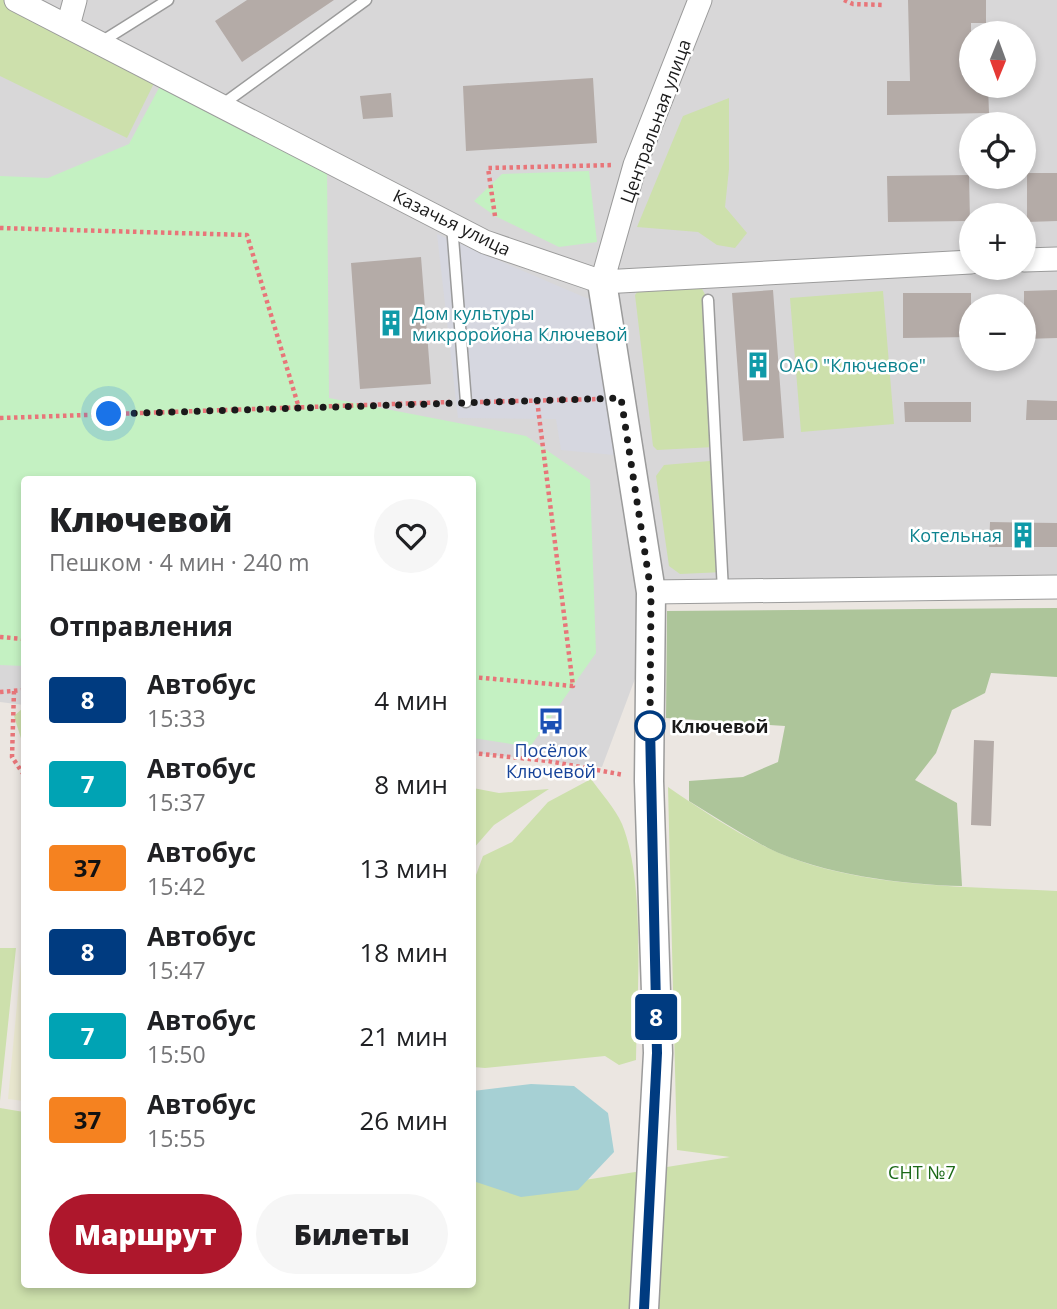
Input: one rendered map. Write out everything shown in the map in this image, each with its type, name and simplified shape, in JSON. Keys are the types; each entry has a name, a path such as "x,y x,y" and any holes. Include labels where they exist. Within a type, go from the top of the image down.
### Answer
{"street":[{"name":"Казачья улица","path":"16,0 223,104 485,242 602,282 959,263"},
{"path":"68,26 75,0"},
{"name":"Центральная улица","path":"602,282 635,165 700,0"},
{"path":"1036,260 1057,259"},
{"path":"602,282 651,592 649,781 657,1053 645,1309"},
{"path":"651,592 1057,587"}],"lane":[{"path":"102,42 168,0"},
{"path":"223,104 366,0"},
{"path":"452,225 466,402"},
{"path":"708,300 723,591"}],"path":[{"path":"844,0 853,4 885,5"},
{"path":"495,216 488,168 635,165"},
{"path":"0,228 247,235 299,408"},
{"path":"0,418 621,398"},
{"path":"476,677 573,685 537,400"},
{"path":"0,637 21,639"},
{"path":"0,692 21,690"},
{"path":"13,691 12,757 21,770"},
{"path":"476,753 548,761 649,781"}],"shaded area":[{"path":"0,0 1057,0 1057,587 663,604 602,767 476,753 476,476 21,476 21,705 0,702"},
{"path":"437,234 598,303 614,455 561,450 556,419 458,418"},
{"path":"21,962 21,1101 8,1099"}],"green space":[{"path":"0,0 15,0 160,71 127,138 0,76"},
{"path":"160,86 327,168 329,398 526,436 590,480 596,653 530,747 476,738 476,476 21,476 21,666 0,665 0,176 48,178 129,144"},
{"path":"729,98 729,169 725,207 747,233 735,248 717,245 698,232 637,227 683,116"},
{"path":"589,171 597,242 559,247 495,216 474,201 502,174"},
{"path":"700,285 708,300 714,447 657,450 653,446 635,295 642,286"},
{"path":"883,291 894,424 801,432 790,298"},
{"path":"710,461 721,469 728,567 724,572 680,574 669,566 656,476 664,465"},
{"path":"1057,608 1057,677 991,673 985,693 952,710 936,753 915,780 957,803 962,886 889,880 812,865 768,848 689,801 689,781 743,777 778,762 785,726 666,718 667,611"},
{"path":"21,710 21,738 14,716"},
{"path":"591,779 622,824 630,848 637,907 636,1060 619,1065 605,1056 476,1067 476,875 483,856 512,842 548,802"},
{"name":"СНТ №7","path":"668,787 729,827 768,848 836,871 910,883 1057,891 1057,1309 0,1309 0,1108 21,1112 21,1288 476,1288 476,1171 572,1182 730,1157 677,1150"},
{"path":"476,789 499,793 549,789 494,825 476,846"},
{"path":"0,948 16,948 0,1101"}],"water":[{"path":"531,1084 574,1086 608,1113 614,1152 578,1190 521,1197 476,1182 476,1091"}],"building":[{"path":"247,0 334,0 242,62 215,21"},
{"path":"908,0 986,0 986,21 959,21 959,98 988,98 989,112 887,115 887,81 910,81"},
{"path":"593,78 597,143 466,151 463,86"},
{"path":"391,93 393,117 363,119 360,96"},
{"path":"1036,173 1057,173 1057,221 1036,222 1036,203 1027,203 1027,189 1036,189"},
{"path":"959,175 959,189 969,189 970,203 959,203 959,221 888,222 887,176"},
{"name":"Дом культуры микроройона Ключевой","path":"421,257 431,384 360,389 351,263"},
{"name":"ОАО \"Ключевое\"","path":"773,290 784,438 743,441 732,293"},
{"path":"1057,290 1057,338 1036,339 1036,294 1024,294 1024,291"},
{"path":"903,293 971,293 959,294 959,337 903,338"},
{"path":"1027,400 1057,401 1057,420 1026,420"},
{"path":"904,402 971,402 971,422 905,422"},
{"name":"Котельная","path":"990,522 1057,523 1057,547 989,547"},
{"path":"974,740 994,741 991,826 971,825"}],"bus line":[{"name":"8","path":"644,1309 657,1053 649,781 650,726"}],"place":[{"name":"Дом культуры микроройона Ключевой","path":"391,323"},
{"name":"ОАО \"Ключевое\"","path":"758,365"},
{"name":"Котельная","path":"1023,535"},
{"name":"Посёлок Ключевой","path":"551,721"},
{"name":"Ключевой","path":"650,726"}],"route":[{"path":"109,414 621,398 651,592 650,726"}]}
